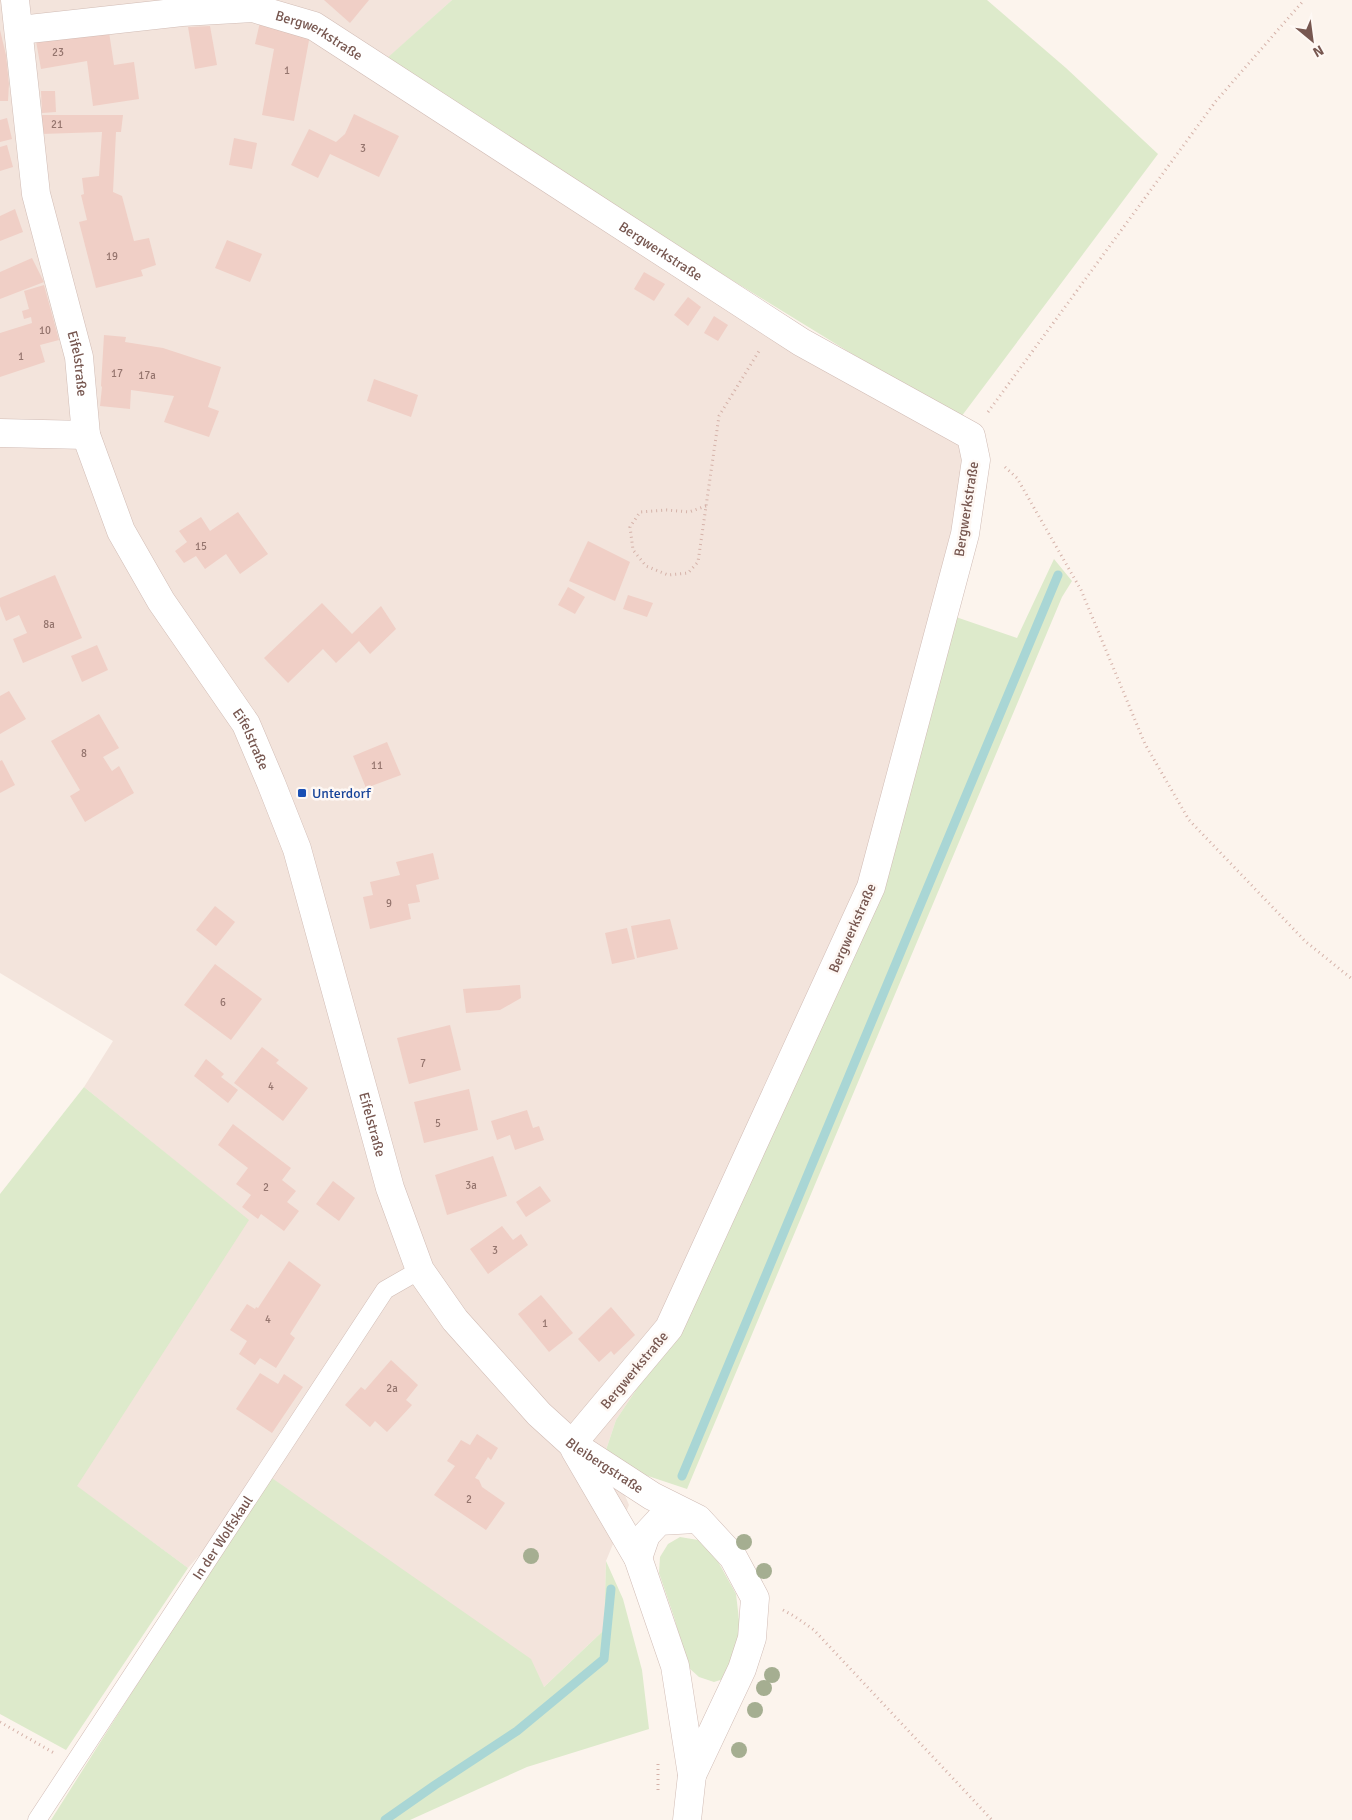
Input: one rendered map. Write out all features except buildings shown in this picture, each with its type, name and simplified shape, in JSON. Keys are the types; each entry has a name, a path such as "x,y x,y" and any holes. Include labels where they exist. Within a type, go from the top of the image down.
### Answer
{"street":[{"name":"Eifelstraße","path":"16,0 36,194 79,357 86,435 121,530 161,601 246,724 271,783 297,849 390,1188 420,1270 462,1327 539,1414 572,1444"},
{"name":"Bergwerkstraße","path":"20,30 182,12 253,8 314,26 801,342 971,436 976,460 965,534 871,887 669,1328 572,1444"},
{"path":"0,434 86,435"},
{"name":"Bleibergstraße","path":"572,1444 652,1496 698,1519 732,1556 755,1598 752,1638 742,1669 692,1775"},
{"name":"Bleibergstraße","path":"572,1444 638,1558 675,1666 692,1775 686,1820"},
{"path":"638,1558 646,1535 659,1521 698,1519"},
{"path":"675,1666 698,1700 727,1702"}],"lane":[{"name":"In der Wolfskaul","path":"38,1820 385,1290 420,1270"}],"path":[{"path":"971,436 1216,101 1304,0"},
{"path":"706,506 689,512 667,510 640,512 630,528 633,550 646,566 668,575 688,573 698,562 719,416 760,351 765,319"},
{"path":"1004,466 1017,478 1081,590 1145,744 1189,820 1305,942 1352,980"},
{"path":"755,1598 794,1616 814,1630 992,1820"},
{"path":"0,1722 74,1764"},
{"path":"658,1762 658,1791"}],"shaded area":[{"path":"0,0 452,0 386,60 582,188 985,463 987,486 975,537 877,889 674,1333 616,1420 606,1450 629,1505 606,1561 604,1630 544,1687 269,1476 188,1568 76,1486 248,1220 84,1087 113,1041 0,973"}],"green space":[{"path":"452,0 987,0 1066,68 1158,154 961,417 849,352 582,188 385,60"},
{"path":"1054,559 1072,581 1062,597 687,1489 627,1469 606,1450 616,1420 674,1333 877,889 953,616 1017,638"},
{"path":"84,1087 249,1220 77,1486 188,1568 66,1750 0,1714 0,1194"},
{"path":"269,1476 531,1659 544,1687 604,1630 606,1561 623,1599 642,1670 649,1729 527,1767 410,1820 51,1820"},
{"path":"680,1537 698,1540 715,1556 736,1594 740,1628 730,1677 714,1682 699,1677 688,1667 659,1573 660,1557 668,1544"}],"waterway":[{"path":"682,1476 1058,575"},
{"path":"385,1820 517,1731 604,1659 611,1589"}],"place":[{"name":"Unterdorf","path":"302,793"}]}
